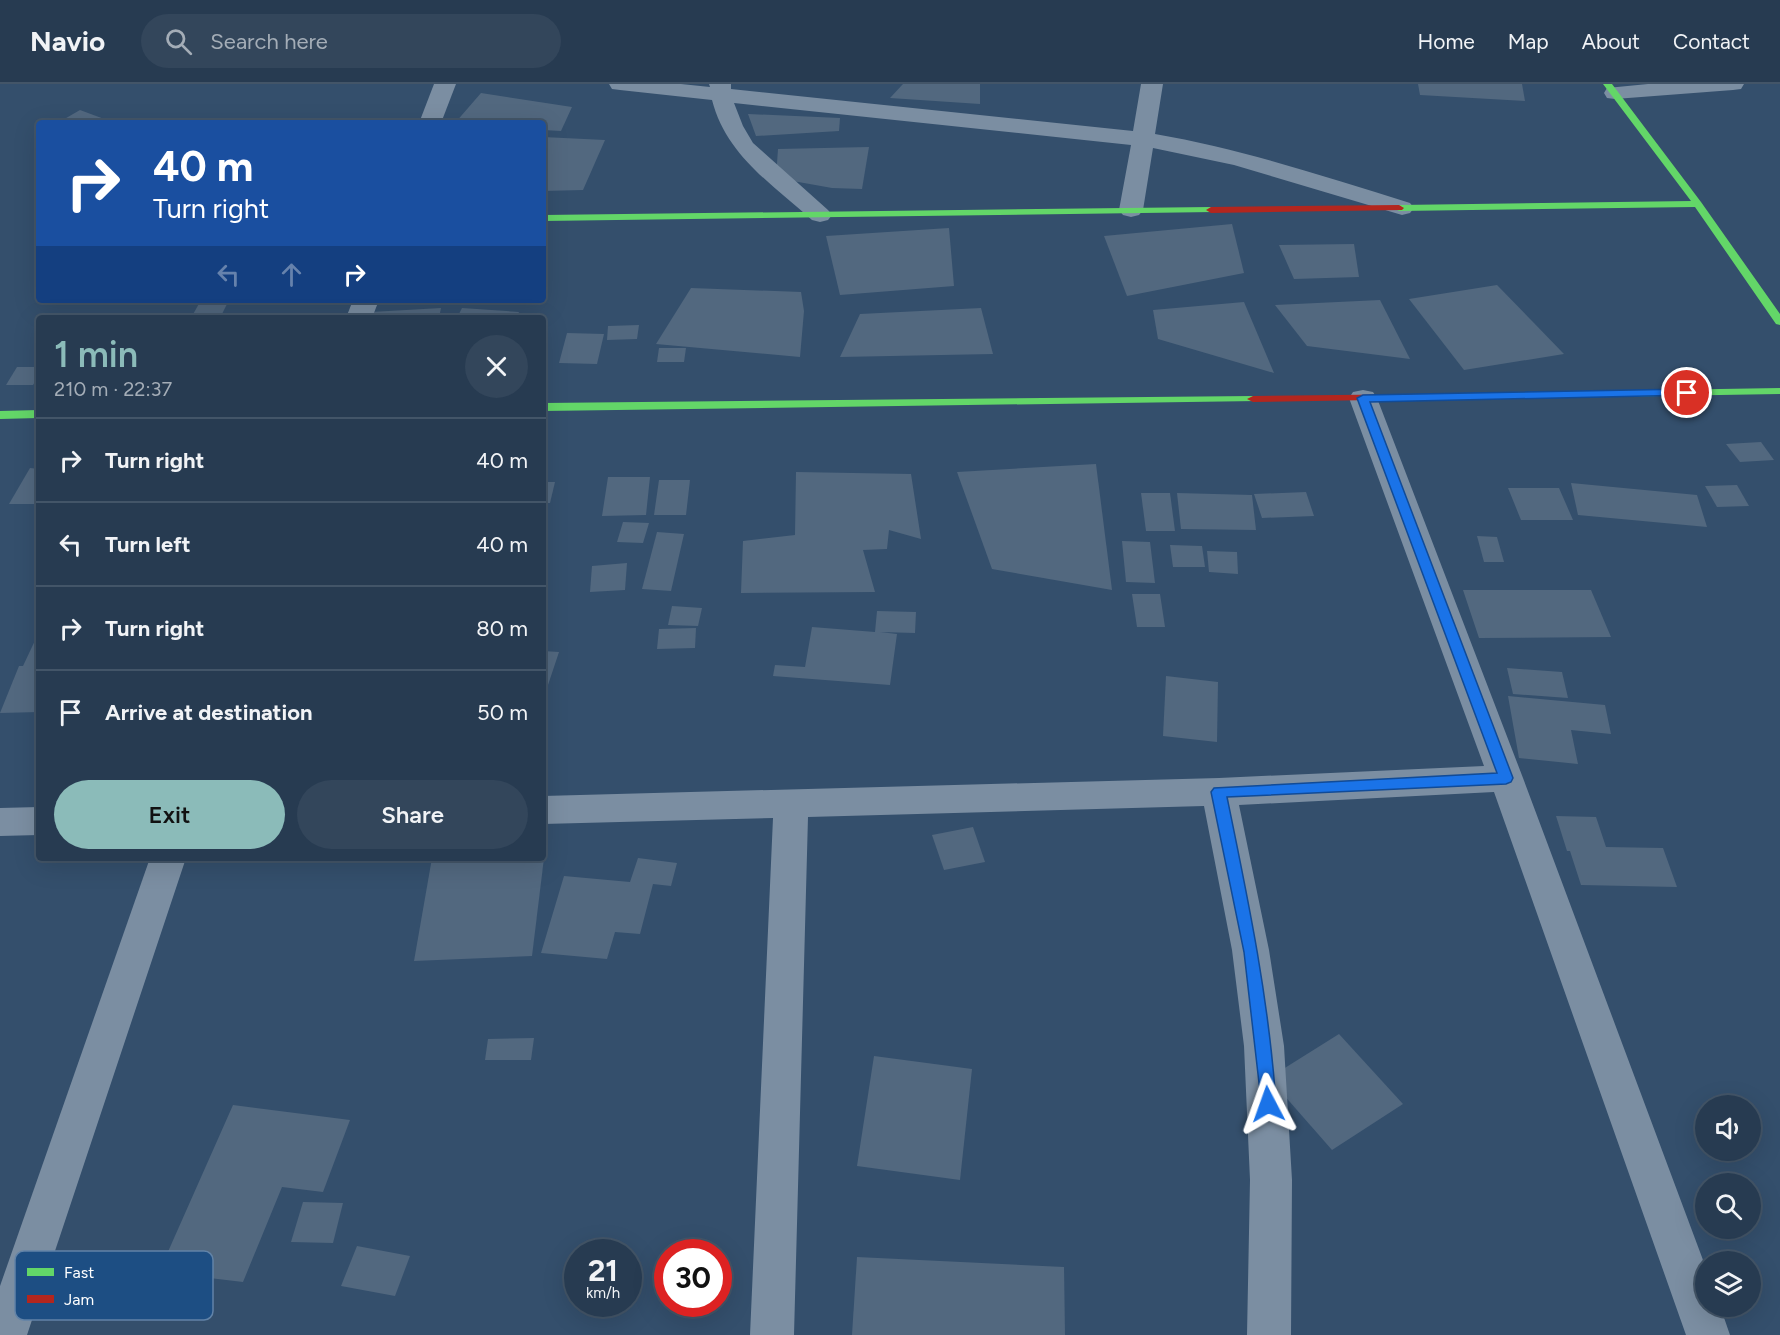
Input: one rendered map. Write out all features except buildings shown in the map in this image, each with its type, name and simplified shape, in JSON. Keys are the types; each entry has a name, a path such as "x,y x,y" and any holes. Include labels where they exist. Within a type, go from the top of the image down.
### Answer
{"street":[{"path":"431,120 445,84"},
{"path":"620,84 720,88 1142,138 1240,158 1402,208"},
{"path":"1131,210 1152,84"},
{"path":"1611,89 1733,84"},
{"path":"720,88 735,131 745,148 820,215"},
{"path":"1611,89 1698,204 1780,322"},
{"path":"546,218 1698,204"},
{"path":"546,407 1780,391"},
{"path":"1363,398 1506,778 1708,1335"},
{"path":"0,415 36,414"},
{"path":"546,810 1219,792 1506,778"},
{"path":"1219,792 1251,952 1264,1045 1271,1142 1269,1335"},
{"path":"772,1335 791,804"},
{"path":"0,822 36,821"},
{"path":"24,1251 167,861"},
{"path":"5,1335 10,1290"}],"traffic: fast":[{"path":"1607,84 1698,204 1780,322"},
{"path":"1399,208 1698,204"},
{"path":"546,218 1211,210"},
{"path":"1427,397 1780,391"},
{"path":"546,407 1253,399"},
{"path":"0,415 36,414"}],"traffic: jam":[{"path":"1211,210 1399,208"},
{"path":"1253,399 1427,397"}],"route":[{"path":"1268,1104 1264,1045 1251,952 1219,792 1506,778 1363,398 1687,393"}]}
